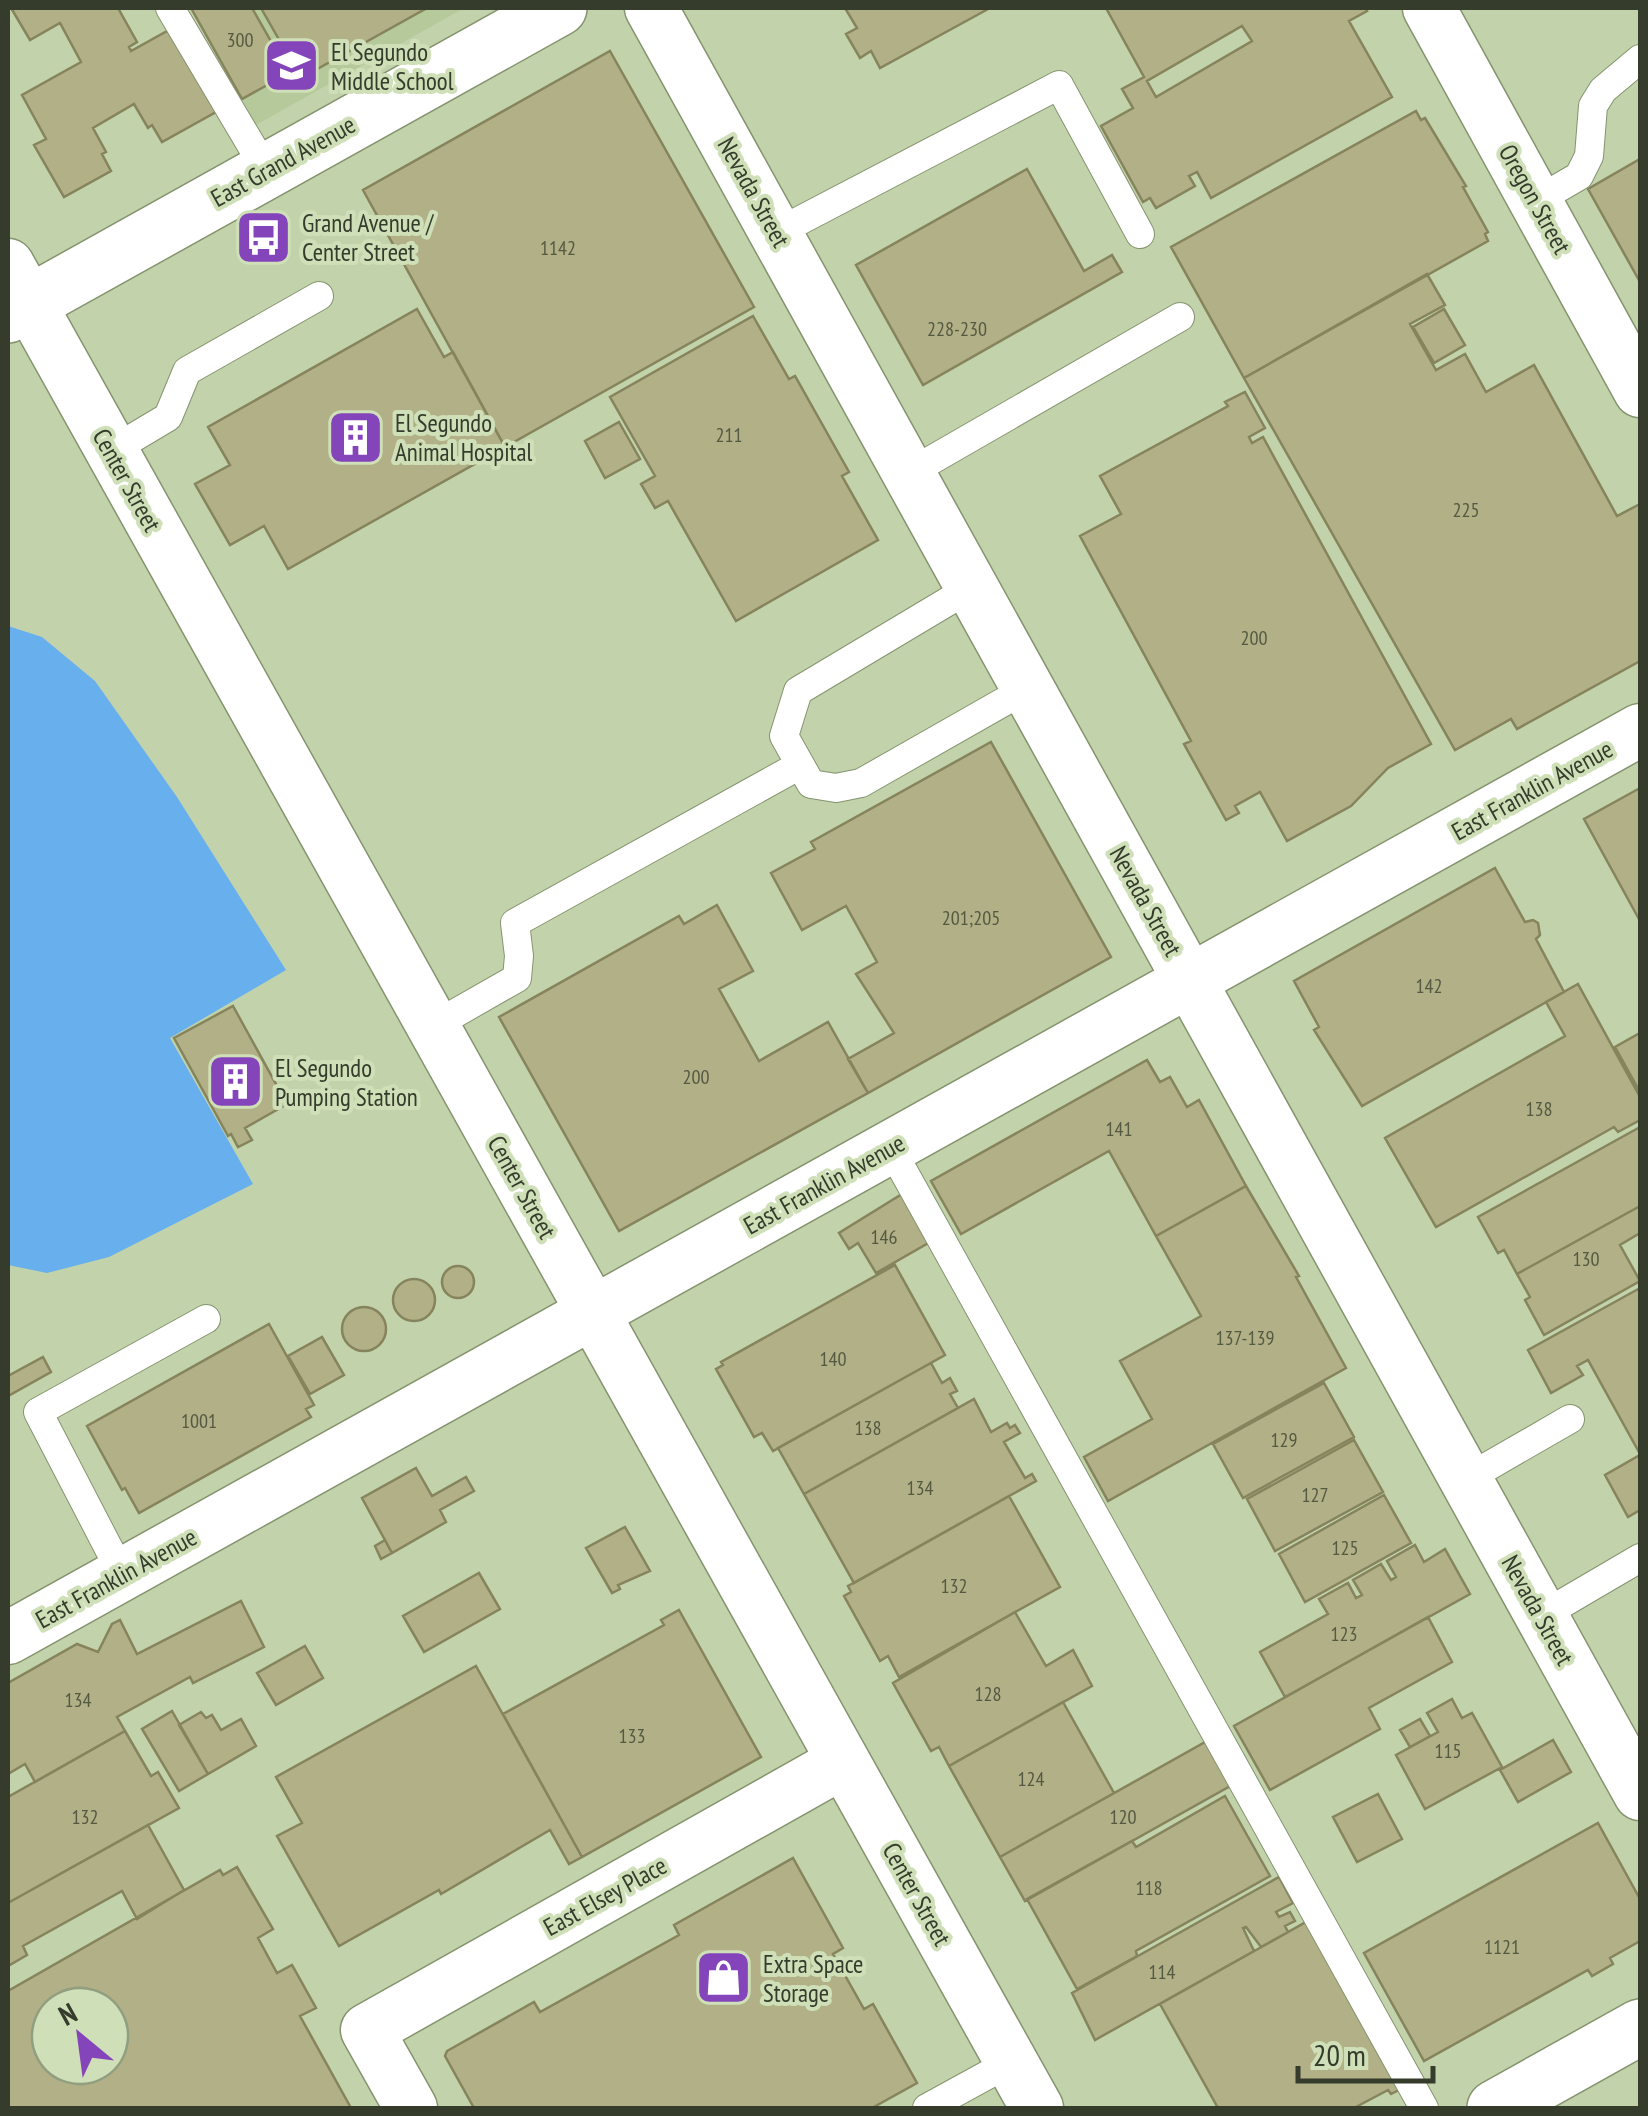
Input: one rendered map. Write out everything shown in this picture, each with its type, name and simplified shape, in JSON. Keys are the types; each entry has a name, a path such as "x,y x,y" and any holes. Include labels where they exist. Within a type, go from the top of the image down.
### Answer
{"main road":[{"name":"East Grand Avenue","path":"15,294 266,170 559,8"},
{"path":"1495,2108 1640,2027"}],"street":[{"name":"Nevada Street","path":"652,8 1640,1794"},
{"name":"Oregon Street","path":"1440,11 1536,201 1640,391"},
{"name":"Center Street","path":"15,294 111,450 1037,2108"},
{"name":"East Franklin Avenue","path":"8,1638 1640,730"},
{"name":"East Elsey Place","path":"411,2108 367,2030 843,1762"}],"lane":[{"path":"170,8 266,170"},
{"path":"1536,201 1579,176 1588,156 1592,106 1603,90 1640,59"},
{"path":"776,233 1059,85 1140,234"},
{"path":"111,450 168,417 188,371 319,296"},
{"path":"910,473 1180,317"},
{"path":"972,588 798,691 784,736 811,784 836,788 862,783 1028,688"},
{"path":"433,1026 517,978 515,923 800,764"},
{"path":"890,1147 1424,2108"},
{"path":"122,1574 38,1412 206,1319"},
{"path":"1466,1479 1570,1419"},
{"path":"1542,1616 1640,1558"},
{"path":"927,2108 1011,2062"}],"shaded area":[{"name":"El Segundo Middle School","path":"194,8 464,8 256,125"}],"water":[{"path":"8,626 42,637 95,681 177,797 286,970 170,1038 253,1184 109,1257 47,1273 8,1265"}],"building":[{"path":"11,8 118,8 137,42 129,47 131,51 169,30 216,112 162,142 134,104 93,128 111,171 64,197 34,145 46,139 22,95 81,62 60,23 30,40"},
{"path":"191,8 252,8 289,73 242,99"},
{"path":"261,8 427,8 301,78"},
{"path":"845,8 990,8 880,68 871,51 860,58 846,34 857,28"},
{"path":"1106,8 1365,8 1367,11 1349,21 1392,97 1211,198 1197,172 1189,176 1195,186 1156,208 1150,198 1143,202 1101,126 1133,108 1122,89 1144,77","holes":["1242,26 1252,41 1156,97 1147,81"]},
{"path":"610,51 754,307 505,447 363,190"},
{"path":"1416,111 1421,120 1425,118 1466,186 1463,187 1488,232 1488,241 1244,378 1171,247"},
{"path":"1640,159 1640,282 1588,189"},
{"path":"1027,169 1084,271 1112,255 1122,272 923,385 856,265"},
{"path":"1427,274 1445,305 1410,324 1436,370 1465,354 1486,392 1534,365 1617,516 1640,504 1640,661 1517,729 1511,719 1455,750 1244,378"},
{"name":"El Segundo Animal Hospital","path":"417,309 444,357 453,352 505,447 288,569 264,526 230,545 195,484 230,465 208,427"},
{"path":"1444,309 1465,345 1434,363 1413,327"},
{"path":"753,316 789,379 795,376 849,472 842,476 878,540 736,621 668,501 655,508 641,484 655,476 610,397"},
{"path":"1245,392 1265,428 1249,437 1252,443 1263,437 1431,744 1388,768 1351,806 1287,841 1260,792 1235,806 1239,813 1226,820 1184,744 1191,741 1080,536 1121,514 1100,476 1228,406 1225,402"},
{"path":"619,422 640,459 605,478 585,441"},
{"path":"991,742 1111,957 868,1093 848,1059 894,1033 856,974 877,962 846,906 802,930 771,873 815,849 811,842"},
{"path":"1640,788 1640,921 1584,819"},
{"path":"1495,868 1525,922 1538,923 1540,935 1536,939 1564,992 1362,1106 1314,1030 1319,1027 1294,981"},
{"path":"717,905 753,971 719,989 759,1061 828,1022 868,1093 619,1231 499,1017 679,916 684,924"},
{"path":"1578,984 1640,1097 1640,1120 1618,1132 1614,1127 1436,1227 1385,1138 1565,1036 1546,1002"},
{"name":"El Segundo Pumping Station","path":"233,1006 287,1104 245,1128 252,1140 238,1147 231,1134 228,1136 174,1038"},
{"path":"1640,1033 1640,1092 1615,1047"},
{"path":"1147,1060 1160,1082 1170,1077 1187,1107 1199,1100 1246,1186 1156,1236 1109,1151 961,1234 931,1181"},
{"path":"1640,1127 1640,1206 1517,1274 1504,1250 1498,1253 1478,1217"},
{"path":"1246,1186 1299,1276 1296,1277 1346,1368 1108,1501 1084,1457 1152,1419 1120,1361 1201,1316 1156,1236"},
{"path":"902,1194 930,1242 876,1273 858,1243 849,1249 839,1233"},
{"path":"1640,1206 1640,1233 1620,1245 1640,1281 1544,1335 1525,1300 1530,1297 1517,1274"},
{"path":"895,1265 945,1355 773,1451 762,1433 754,1437 716,1369 723,1365 721,1362"},
{"path":"458,1266 469,1271 474,1282 469,1293 458,1298 447,1293 442,1282 447,1271"},
{"path":"414,1279 429,1285 435,1300 429,1315 414,1321 399,1315 393,1300 399,1285"},
{"path":"1640,1288 1640,1454 1588,1360 1577,1366 1583,1375 1551,1393 1528,1350"},
{"path":"364,1307 380,1313 386,1329 380,1345 364,1351 348,1345 342,1329 348,1313"},
{"path":"269,1324 314,1405 306,1409 311,1417 139,1513 87,1426"},
{"path":"322,1337 344,1375 310,1394 288,1356"},
{"path":"43,1357 51,1372 8,1396 8,1376"},
{"path":"931,1363 942,1383 950,1378 957,1391 950,1394 958,1408 804,1494 778,1448"},
{"path":"1324,1383 1354,1437 1243,1498 1213,1444"},
{"path":"974,1399 991,1432 1007,1423 1010,1428 1015,1425 1020,1433 1004,1442 1025,1478 1032,1474 1036,1481 854,1583 804,1494"},
{"path":"1354,1440 1383,1492 1275,1551 1247,1499"},
{"path":"1640,1455 1640,1510 1628,1517 1605,1475"},
{"path":"416,1468 432,1496 466,1477 474,1491 440,1510 446,1522 392,1553 362,1498"},
{"path":"1384,1495 1411,1543 1305,1602 1279,1554"},
{"path":"1009,1496 1060,1587 899,1677 888,1656 880,1661 844,1596 851,1592 848,1586"},
{"path":"625,1527 650,1571 618,1585 620,1589 612,1593 586,1548"},
{"path":"385,1540 392,1553 381,1559 375,1546"},
{"path":"1415,1545 1424,1562 1445,1549 1470,1594 1285,1697 1260,1652 1328,1614 1319,1599 1348,1583 1356,1598 1362,1595 1353,1580 1381,1564 1391,1580 1396,1577 1387,1561"},
{"path":"479,1573 500,1609 424,1652 403,1616"},
{"path":"241,1601 264,1647 193,1683 190,1677 117,1717 125,1731 35,1782 25,1764 8,1774 8,1683 77,1644 98,1652 112,1624 120,1620 137,1654"},
{"path":"679,1610 761,1757 582,1857 503,1714 664,1625 661,1620"},
{"path":"1015,1612 1046,1666 1073,1650 1092,1686 949,1766 939,1747 931,1751 893,1683"},
{"path":"1428,1617 1452,1662 1369,1708 1380,1729 1270,1790 1234,1726"},
{"path":"305,1646 323,1678 276,1705 257,1673"},
{"path":"476,1666 582,1857 569,1864 550,1830 441,1894 439,1890 339,1946 277,1836 302,1823 276,1777"},
{"path":"1452,1699 1462,1718 1472,1713 1502,1767 1425,1809 1396,1755 1438,1732 1427,1713"},
{"path":"1063,1702 1114,1793 1000,1857 949,1766"},
{"path":"172,1711 208,1774 179,1791 142,1729"},
{"path":"201,1712 206,1718 212,1715 221,1730 241,1719 256,1746 208,1774 179,1725"},
{"path":"1420,1719 1430,1736 1410,1747 1400,1730"},
{"path":"125,1731 151,1776 158,1772 179,1808 8,1903 8,1797"},
{"path":"1553,1740 1571,1772 1518,1802 1500,1770"},
{"path":"1207,1741 1232,1785 1025,1901 1000,1857"},
{"path":"1378,1794 1402,1839 1357,1862 1333,1817"},
{"path":"1225,1796 1270,1876 1077,1989 1027,1899 1132,1841 1136,1847"},
{"path":"1598,1823 1640,1899 1640,1941 1610,1958 1613,1964 1592,1976 1588,1970 1424,2061 1364,1953"},
{"path":"148,1825 184,1890 137,1919 122,1891 23,1946 27,1955 8,1966 8,1903"},
{"name":"Extra Space Storage","path":"793,1858 843,1948 833,1954 864,2009 873,2004 917,2083 872,2108 474,2108 445,2056 447,2051 534,2002 540,2012 679,1935 674,1925"},
{"path":"237,1867 273,1929 258,1938 277,1973 292,1965 316,2008 300,2016 351,2108 8,2108 8,1991 220,1870 223,1875"},
{"path":"1279,1877 1293,1903 1276,1912 1279,1917 1290,1912 1295,1921 1285,1926 1288,1932 1261,1947 1243,1928 1254,1951 1095,2040 1072,1993"},
{"path":"1306,1922 1399,2090 1391,2094 1388,2090 1354,2108 1218,2108 1160,2004"}],"place":[{"name":"El Segundo Middle School","path":"292,66"},
{"name":"Grand Avenue / Center Street","path":"263,237"},
{"name":"El Segundo Animal Hospital","path":"356,437"},
{"name":"El Segundo Pumping Station","path":"236,1082"},
{"name":"Extra Space Storage","path":"724,1978"}]}
